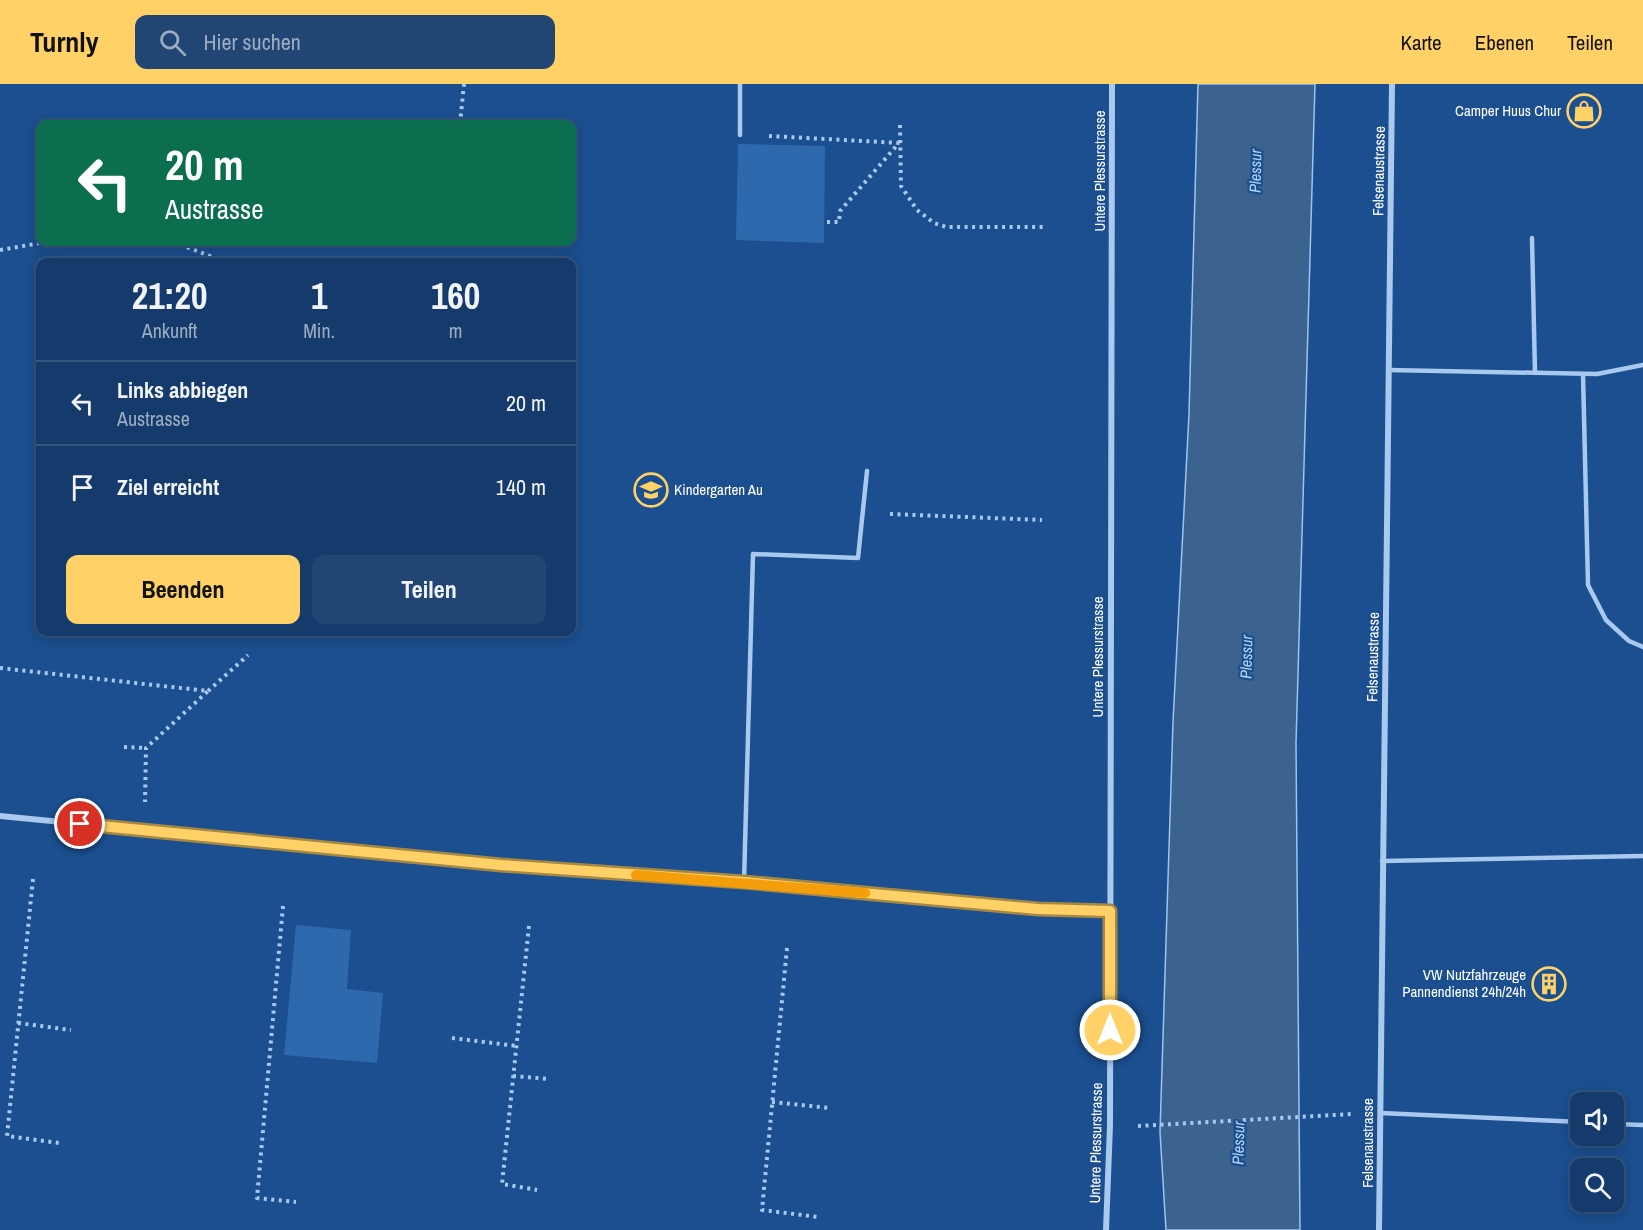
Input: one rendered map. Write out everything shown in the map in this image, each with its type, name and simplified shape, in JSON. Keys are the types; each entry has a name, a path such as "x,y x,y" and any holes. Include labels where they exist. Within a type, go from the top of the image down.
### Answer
{"street":[{"name":"Untere Plessurstrasse","path":"1106,1230 1110,1125 1112,84"},
{"name":"Felsenaustrasse","path":"1379,1230 1392,84"},
{"path":"0,816 501,865 744,882 1038,909 1110,911"}],"lane":[{"path":"740,84 740,135"},
{"path":"1532,238 1535,373"},
{"path":"1388,370 1597,374 1643,365"},
{"path":"1583,374 1588,585 1606,620 1629,641 1643,647"},
{"path":"744,882 753,554 858,558 867,471"},
{"path":"1382,861 1643,856"},
{"path":"1380,1113 1570,1122"},
{"path":"1624,1124 1643,1125"}],"path":[{"path":"460,120 464,84"},
{"path":"900,125 901,186 917,210 934,223 946,227 1045,227"},
{"path":"740,135 900,143"},
{"path":"827,222 839,222 840,211 900,143"},
{"path":"0,250 36,244"},
{"path":"184,246 215,258"},
{"path":"863,513 1042,520"},
{"path":"124,747 146,748 248,655"},
{"path":"0,668 208,691"},
{"path":"144,830 146,748"},
{"path":"33,879 7,1136 59,1143"},
{"path":"283,906 257,1198 296,1202"},
{"path":"529,926 502,1184 537,1190"},
{"path":"787,948 762,1210 818,1217"},
{"path":"18,1023 71,1030"},
{"path":"452,1038 517,1046"},
{"path":"513,1076 549,1079"},
{"path":"772,1102 830,1108"},
{"path":"1133,1126 1317,1117"}],"shaded area":[{"path":"738,144 825,146 824,243 736,240"},
{"path":"296,925 351,930 347,989 383,993 377,1063 284,1055"}],"water":[{"name":"Plessur","path":"1198,84 1315,84 1296,743 1300,1230 1166,1230 1160,1132 1173,722 1189,414"}],"slow traffic":[{"path":"636,875 865,893"}],"place":[{"name":"Camper Huus Chur","path":"1584,111"},
{"name":"Kindergarten Au","path":"651,490"},
{"name":"VW Nutzfahrzeuge Pannendienst 24h/24h","path":"1549,984"}],"route":[{"path":"80,824 501,865 744,882 1038,909 1110,911 1110,1030"}]}
